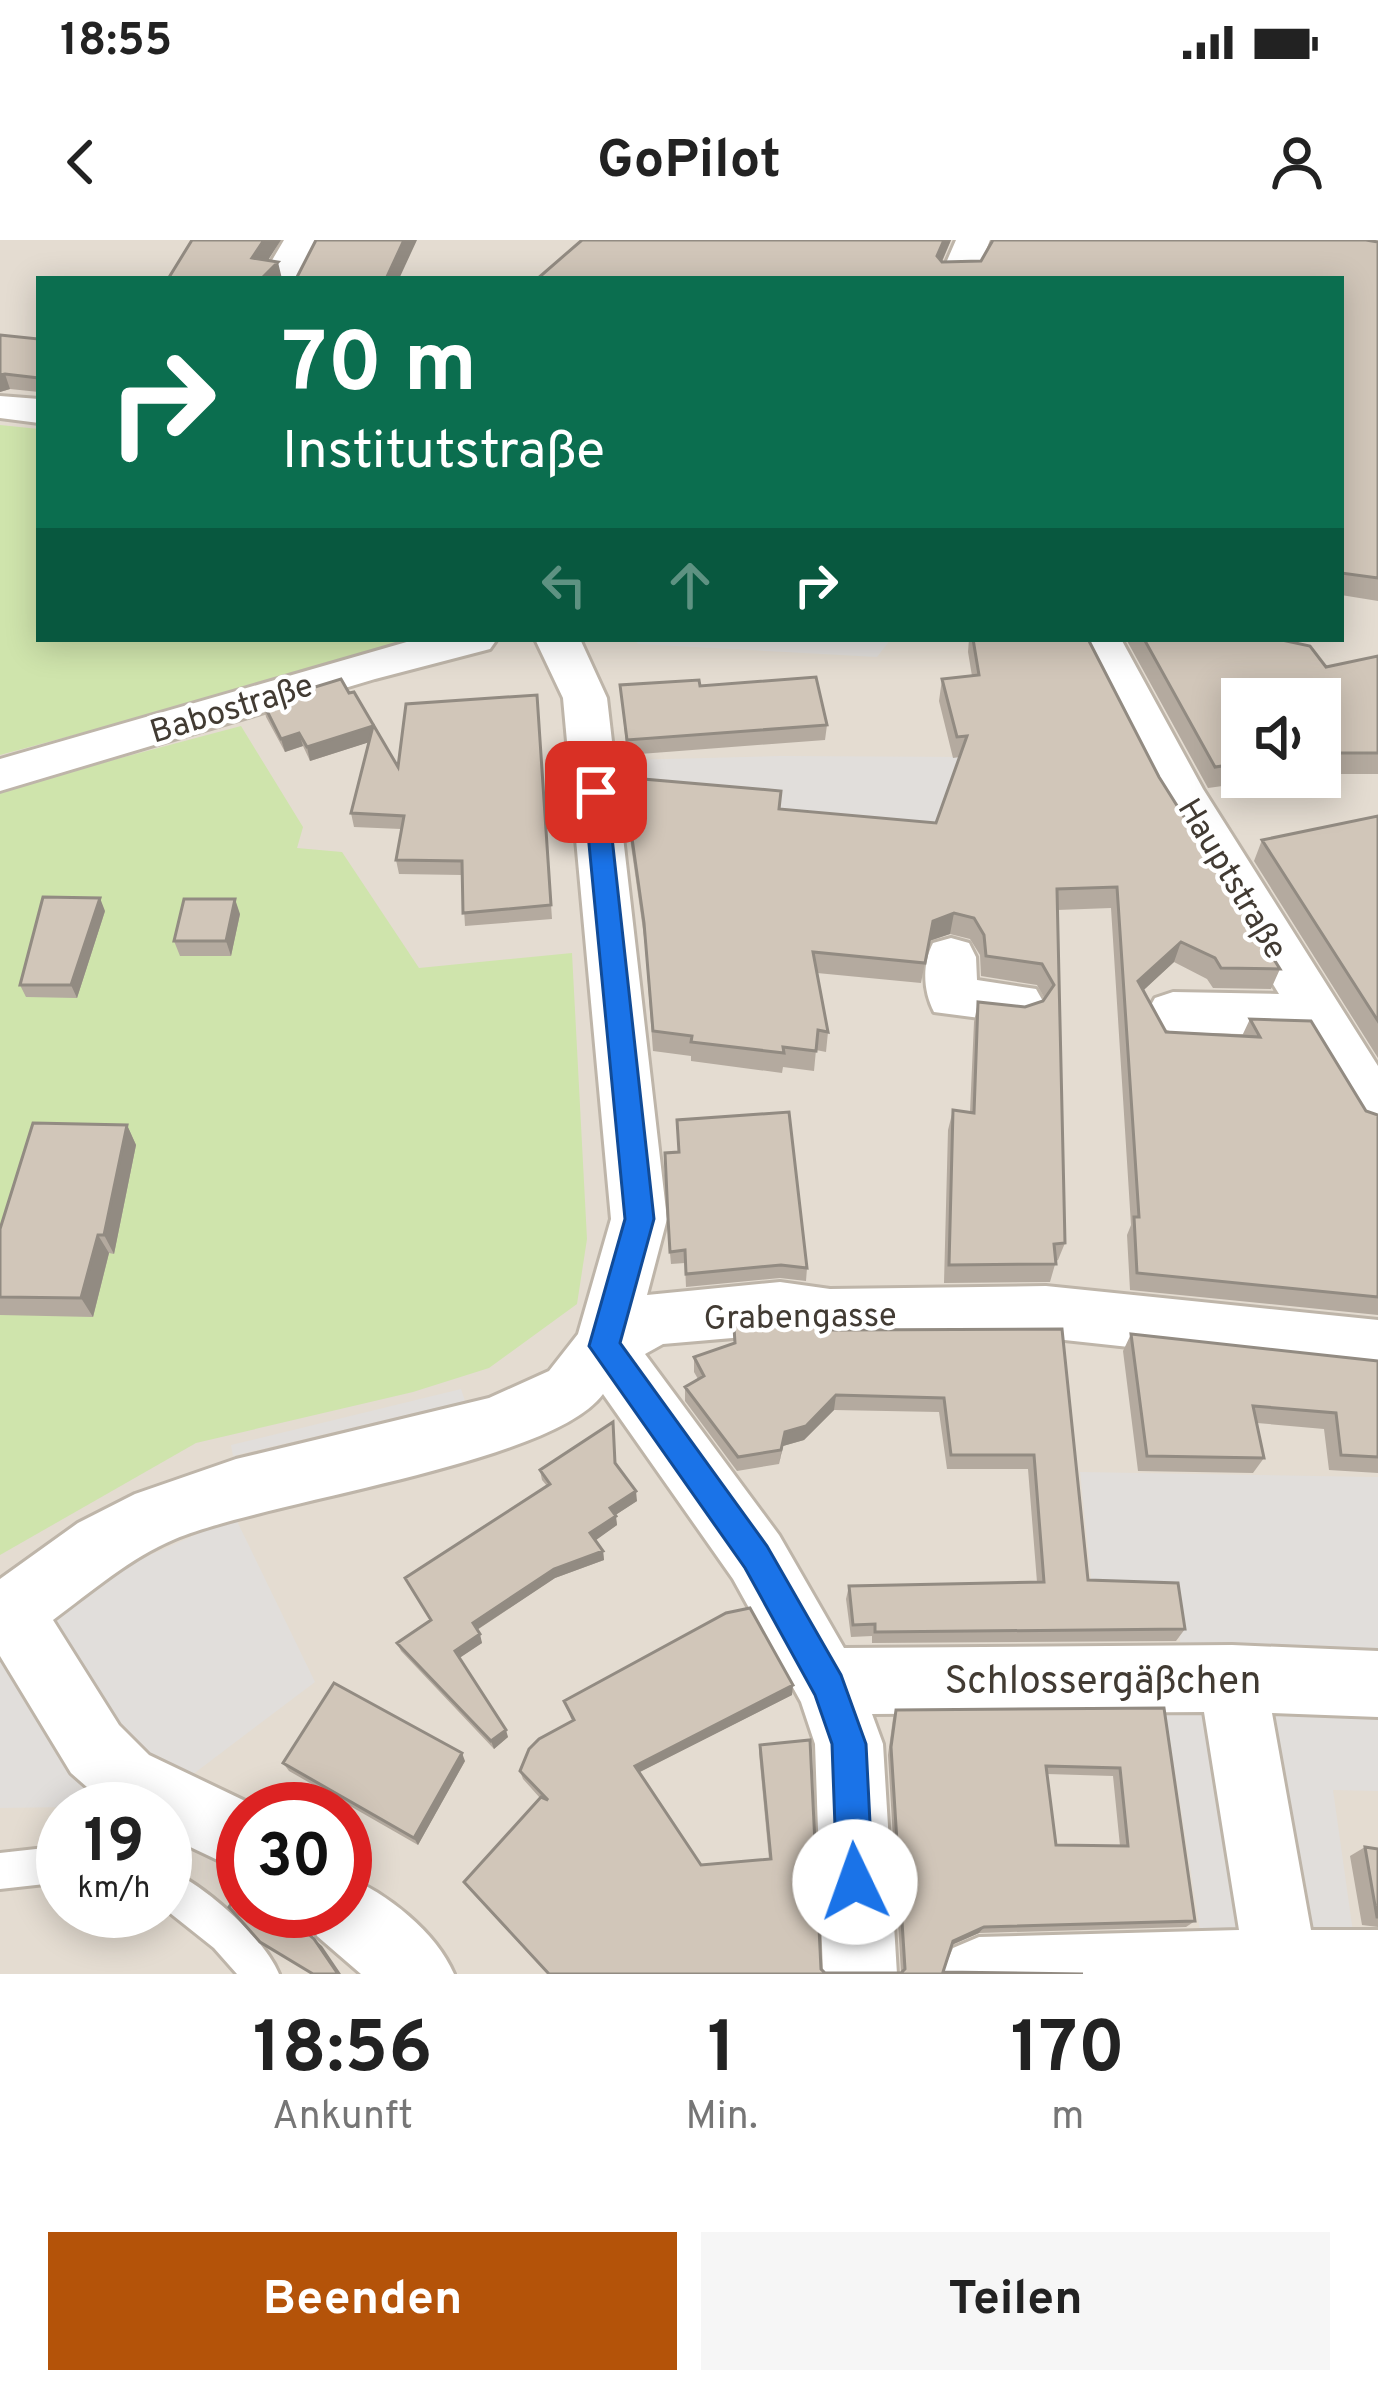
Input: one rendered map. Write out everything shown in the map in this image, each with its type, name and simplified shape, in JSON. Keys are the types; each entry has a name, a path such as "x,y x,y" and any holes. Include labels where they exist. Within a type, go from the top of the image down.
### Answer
{"street":[{"path":"281,276 301,240"},
{"path":"958,276 974,240"},
{"path":"0,407 36,410"},
{"name":"Babostraße","path":"0,775 129,748 465,642"},
{"path":"558,642 569,656 585,698 639,1219 604,1346 756,1557 829,1687 849,1744 860,1974"},
{"name":"Hauptstraße","path":"1101,642 1184,796 1378,1112"},
{"path":"951,957 952,998 1018,1003"},
{"path":"1173,1012 1317,1016"},
{"name":"Grabengasse","path":"5,1615 101,1545 157,1515 236,1489 514,1417 570,1391 604,1346 655,1318 780,1308 830,1315 1046,1312 1378,1347"},
{"path":"5,1615 95,1749 125,1779 216,1824"},
{"name":"Schlossergäßchen","path":"829,1687 846,1681 975,1676 1378,1684"},
{"path":"1232,1678 1281,1966"},
{"path":"372,1936 418,1974"},
{"path":"979,1974 1378,1967"}],"lane":[{"path":"0,1871 36,1867"},
{"path":"192,1907 227,1935 261,1974"}],"shaded area":[{"path":"0,240 1378,240 1378,1974 0,1974"},
{"path":"636,642 889,642 877,657"},
{"path":"964,757 980,922 626,810 626,760"},
{"path":"461,1389 465,1401 233,1456 231,1445"},
{"path":"1080,1472 1378,1477 1378,1791 1333,1790 1353,1932 1201,1937 1162,1688 1187,1688 1173,1593 1092,1589"},
{"path":"235,1517 315,1682 183,1782 36,1782 36,1808 0,1808 0,1650 139,1560"}],"green space":[{"path":"0,425 36,429 36,642 420,642 0,755"},
{"path":"241,726 303,827 297,848 342,852 419,968 572,953 587,1239 577,1304 489,1368 413,1392 196,1443 0,1555 0,790"}],"building":[{"path":"192,240 264,240 252,258 278,262 264,276 170,276"},
{"path":"316,240 404,240 387,276 298,276"},
{"path":"582,240 944,240 937,256 942,262 981,261 993,240 1378,242 1378,578 1344,573 1344,276 540,276"},
{"path":"0,335 36,339 36,378 0,375"},
{"path":"974,642 1090,642 1159,777 1280,969 1221,968 1215,958 1181,942 1138,981 1166,1032 1260,1037 1250,1019 1311,1021 1366,1111 1378,1115 1378,1297 1137,1273 1134,1217 1139,1217 1117,887 1057,889 1065,1243 1054,1244 1056,1264 949,1265 953,1110 974,1113 978,1002 1025,1007 1043,1001 1054,985 1042,964 986,956 984,935 974,918 954,913 933,921 925,963 813,952 828,1032 818,1030 816,1051 783,1047 784,1053 691,1042 692,1036 653,1031 625,789 633,788 631,778 781,791 779,809 936,823 967,736 957,737 942,679 979,675"},
{"path":"1146,642 1291,642 1310,646 1326,667 1378,656 1378,753 1341,753 1341,678 1221,678 1221,766 1215,767"},
{"path":"816,677 827,725 627,740 620,685 699,680 700,686"},
{"path":"341,679 349,693 354,692 398,767 406,704 537,695 551,905 463,913 462,861 396,860 404,816 351,813 373,726 307,747 299,733 281,739 263,703"},
{"path":"1378,816 1378,1021 1262,840"},
{"path":"43,897 100,898 71,985 20,985"},
{"path":"184,899 235,899 226,941 174,941"},
{"path":"789,1112 807,1268 781,1265 686,1274 685,1250 670,1252 668,1218 665,1153 679,1152 677,1120"},
{"path":"33,1123 127,1125 104,1235 98,1235 81,1298 0,1297 0,1229"},
{"path":"781,1323 832,1330 1062,1329 1088,1580 1178,1583 1185,1629 875,1632 875,1624 853,1625 849,1586 1044,1582 1034,1455 951,1455 944,1398 836,1395 806,1426 785,1432 781,1450 738,1457 685,1387 704,1376 694,1357 735,1343 734,1327"},
{"path":"1131,1334 1378,1361 1378,1457 1341,1455 1336,1413 1253,1406 1264,1458 1147,1456"},
{"path":"613,1422 615,1463 636,1491 610,1508 616,1516 590,1533 603,1551 554,1569 473,1623 480,1634 455,1651 506,1730 491,1741 397,1643 431,1620 405,1578 550,1484 540,1470"},
{"path":"750,1608 793,1685 635,1766 701,1865 771,1859 760,1745 810,1740 821,1969 825,1973 901,1973 905,1969 891,1747 896,1710 1164,1708 1195,1921 984,1927 953,1941 943,1972 1083,1974 549,1974 464,1882 541,1797 548,1800 520,1771 529,1749 574,1720 564,1701 726,1613","holes":["1046,1766 1120,1768 1128,1846 1056,1845"]},
{"path":"334,1683 462,1753 414,1838 372,1814 372,1782 316,1782 283,1763"},
{"path":"1365,1847 1378,1849 1378,1917 1377,1917"},
{"path":"256,1938 313,1938 338,1974 313,1974"}],"route":[{"path":"596,792 639,1219 604,1346 756,1557 829,1687 849,1744 855,1882"}]}
